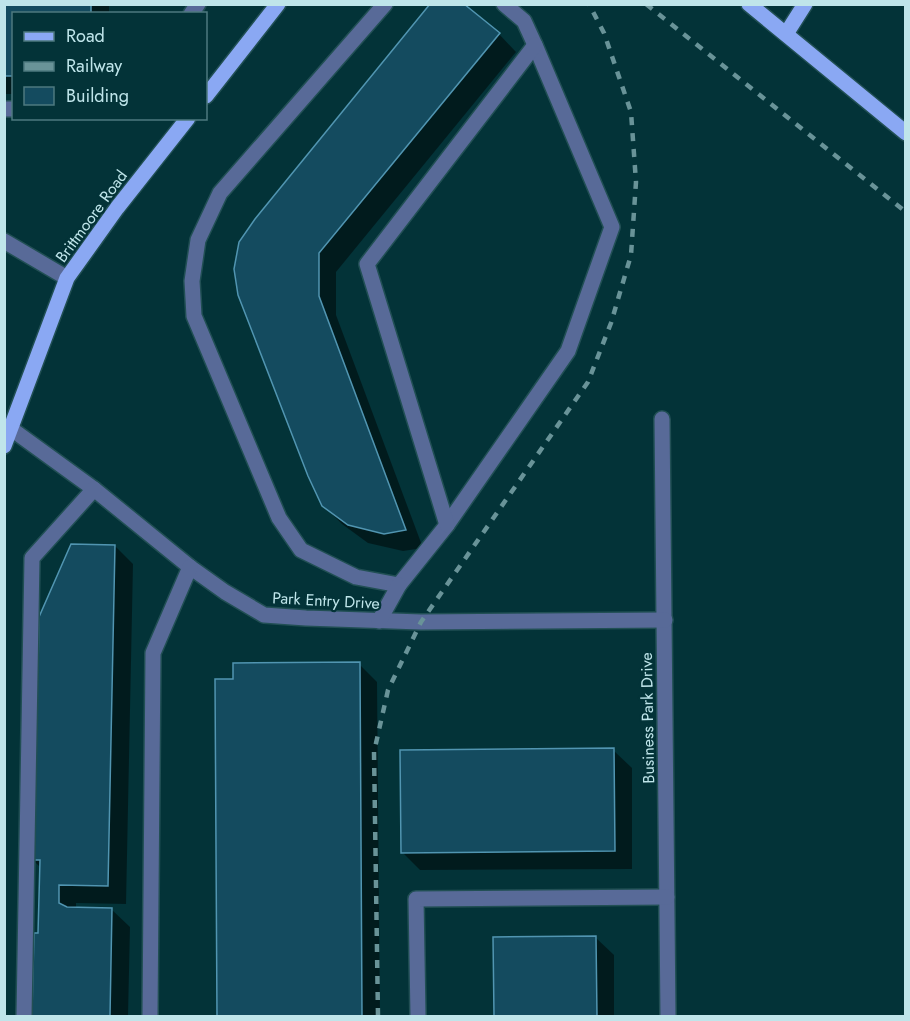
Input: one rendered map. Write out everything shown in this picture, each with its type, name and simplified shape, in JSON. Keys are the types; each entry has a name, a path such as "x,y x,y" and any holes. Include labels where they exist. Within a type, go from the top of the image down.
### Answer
{"main road":[{"path":"207,95 278,4"},
{"path":"749,4 906,133"},
{"path":"786,34 805,4"},
{"name":"Brittmoore Road","path":"4,446 67,278 117,208 186,120"}],"street":[{"path":"385,4 220,193 198,240 192,281 194,316 279,518 301,550 356,577 399,585"},
{"path":"379,621 399,585 447,525 568,351 612,227 524,21 504,4"},
{"path":"447,525 367,264 535,45"},
{"path":"4,241 67,278"},
{"name":"Business Park Drive","path":"662,419 668,1017"},
{"name":"Park Entry Drive","path":"10,429 94,489 190,567 225,592 264,615 421,622 664,620"},
{"path":"24,1017 33,558 94,489"},
{"path":"150,1017 153,653 190,567"},
{"path":"418,1017 416,899 667,897"}],"building":[{"path":"4,4 91,4 91,12 12,12 12,76 4,76"},
{"path":"430,4 464,4 500,33 319,253 319,296 406,530 384,534 348,525 322,506 308,476 238,295 234,269 239,242 255,219"},
{"path":"71,544 115,545 108,886 59,885 59,903 67,907 112,908 110,1016 31,1016 34,933 38,933 40,860 31,860 34,676 38,667 39,617"},
{"path":"360,662 362,1016 217,1016 215,679 233,679 233,663"},
{"path":"614,748 615,851 401,853 400,750"},
{"path":"596,936 597,1016 494,1016 493,937"}],"railway":[{"path":"378,1016 374,752 388,690 421,622 588,382 611,323 631,255 636,182 631,112 604,33 589,4"},
{"path":"646,4 906,212"}]}
